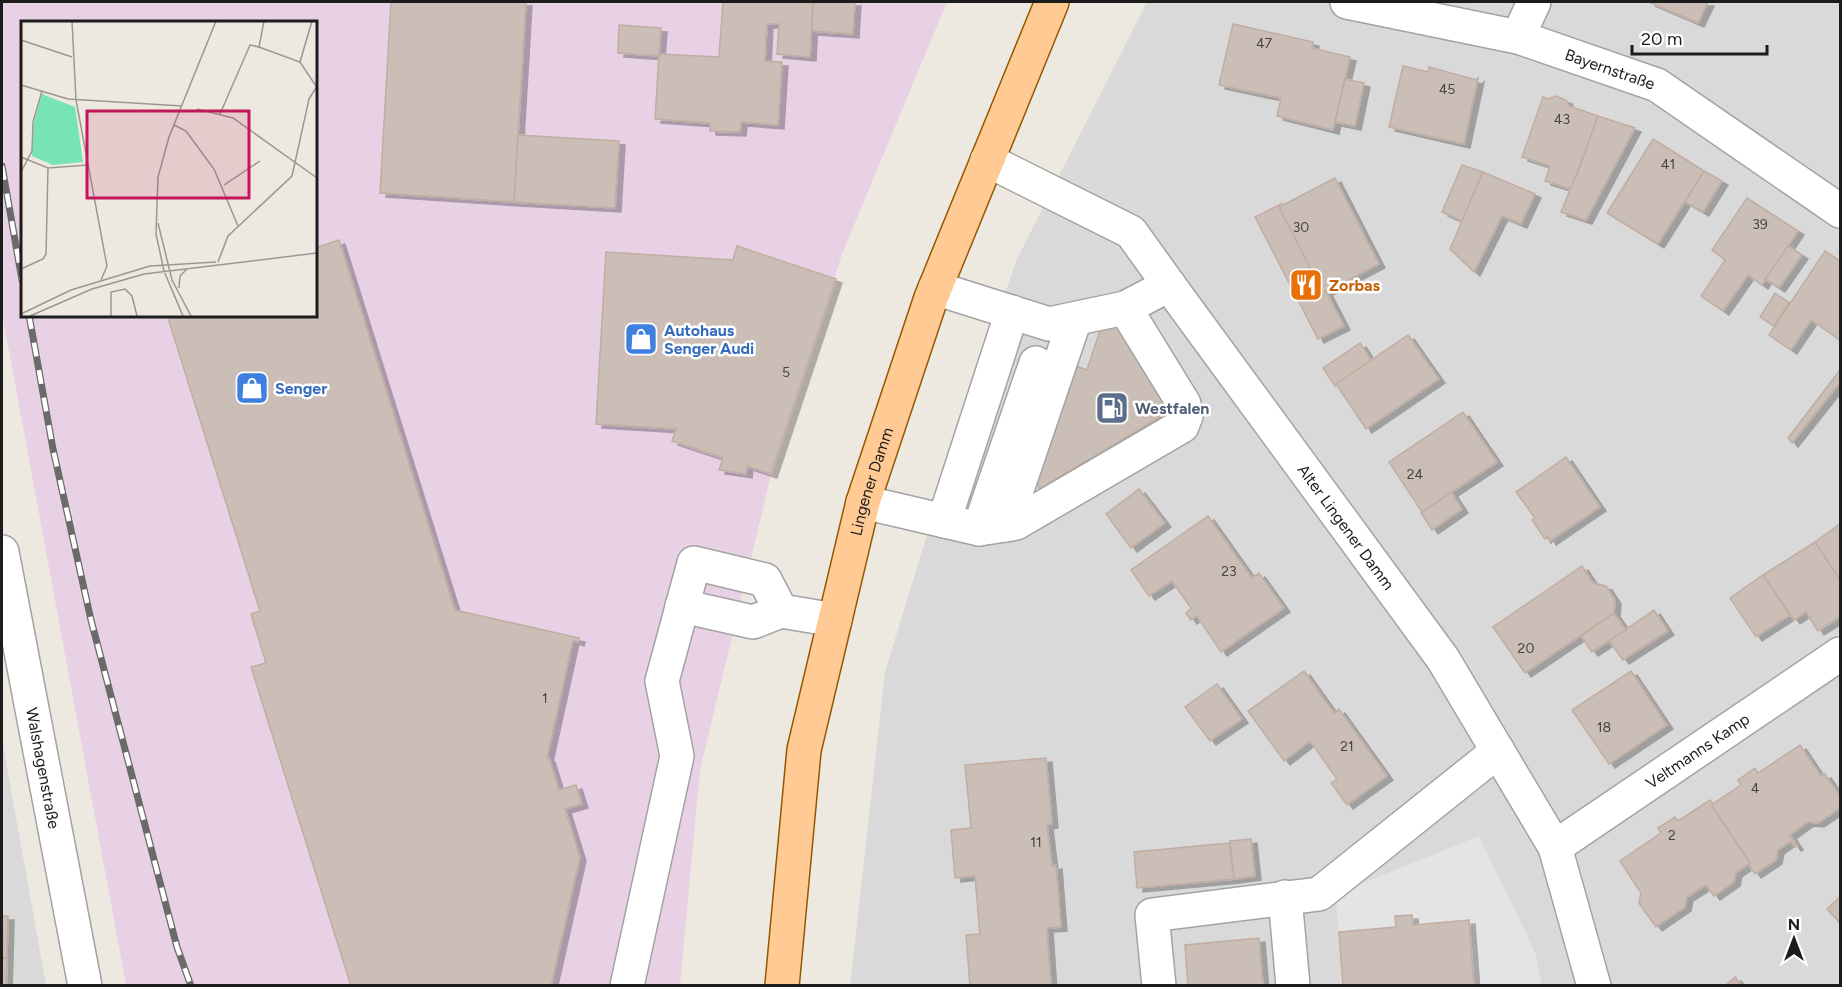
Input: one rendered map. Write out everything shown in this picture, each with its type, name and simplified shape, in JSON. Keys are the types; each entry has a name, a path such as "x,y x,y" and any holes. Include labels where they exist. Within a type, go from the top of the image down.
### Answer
{"main road":[{"name":"Lingener Damm","path":"782,986 804,750 863,502 935,288 1052,2"}],"street":[{"name":"Bayernstraße","path":"1347,2 1518,37 1657,85 1840,211"},
{"path":"1518,37 1534,2"},
{"name":"Alter Lingener Damm","path":"987,160 1131,232 1443,659 1555,847 1594,986"},
{"path":"935,288 1042,319 1125,308 1169,285"},
{"path":"863,502 973,525 1016,523 1182,426 1185,416 1184,404 1125,308"},
{"path":"973,525 1042,319"},
{"path":"973,525 1042,319"},
{"name":"Walshagenstraße","path":"2,552 8,619 85,986"},
{"path":"627,986 677,756 662,681 694,562 765,580 781,611"},
{"path":"682,606 753,622 781,611 835,620"},
{"name":"Veltmanns Kamp","path":"1555,847 1840,654"},
{"path":"1160,986 1152,915 1319,894 1498,751"},
{"path":"1286,897 1293,986"}],"shaded area":[{"path":"2,2 947,2 842,254 773,467 700,770 680,985 126,985 2,313"},
{"path":"1147,2 1840,2 1840,985 850,986 885,672 960,427 1016,261"},
{"path":"2,739 46,985 2,985"},
{"path":"1479,836 1535,952 1542,985 1474,985 1469,920 1413,925 1395,916 1396,927 1339,932 1335,895"}],"building":[{"path":"391,2 526,2 514,202 380,193"},
{"path":"723,2 813,2 810,57 777,54 779,24 767,24 765,61 782,62 778,125 741,122 740,132 710,131 710,123 655,119 659,54 719,57"},
{"path":"813,2 855,2 853,34 812,31"},
{"path":"1649,2 1708,2 1698,23"},
{"path":"1233,24 1313,42 1312,48 1350,57 1333,130 1277,116 1281,98 1219,85"},
{"path":"619,25 661,28 659,56 618,53"},
{"path":"1403,66 1428,72 1429,67 1476,80 1478,78 1464,144 1389,127"},
{"path":"1345,79 1364,83 1355,126 1335,122"},
{"path":"1555,96 1566,100 1569,106 1598,116 1571,189 1545,181 1550,166 1522,157 1543,97 1549,99"},
{"path":"1598,116 1635,128 1586,220 1561,212"},
{"path":"518,135 619,141 615,208 514,202"},
{"path":"1653,139 1704,171 1658,244 1607,213"},
{"path":"1462,165 1483,172 1462,221 1442,212"},
{"path":"1704,171 1722,181 1703,212 1685,202"},
{"path":"1483,172 1535,194 1521,224 1502,216 1474,272 1450,249"},
{"path":"1335,178 1379,264 1323,293 1279,207"},
{"path":"1747,198 1798,231 1762,285 1748,275 1723,311 1701,296 1725,260 1712,250"},
{"path":"1281,204 1279,207 1323,293 1326,291 1344,326 1318,339 1255,217"},
{"path":"339,240 455,610 579,638 578,642 573,640 547,758 549,758 559,790 576,785 582,804 565,809 580,857 551,986 351,986 251,667 266,663 251,614 260,611 167,316 316,316 316,248"},
{"path":"737,246 836,279 771,474 747,466 746,474 719,470 723,458 672,441 676,429 596,424 606,252 733,260"},
{"path":"1788,246 1802,255 1779,288 1765,279"},
{"path":"1825,251 1840,261 1840,340 1811,320 1791,350 1769,335"},
{"path":"1775,293 1789,303 1774,326 1760,317"},
{"name":"Westfalen","path":"1103,321 1122,328 1166,401 1163,415 1040,489 1035,480 1074,365 1087,370"},
{"path":"1408,335 1439,379 1366,429 1336,384"},
{"path":"1360,343 1371,360 1335,386 1323,368"},
{"path":"1840,370 1840,387 1838,385 1792,443 1788,438"},
{"path":"1463,412 1497,462 1422,512 1389,462"},
{"path":"1566,457 1600,507 1550,541 1548,536 1545,539 1532,520 1535,518 1516,492"},
{"path":"1139,489 1165,523 1131,548 1106,514"},
{"path":"1451,492 1462,509 1432,530 1421,513"},
{"path":"1208,516 1252,578 1259,573 1284,608 1221,652 1197,616 1191,620 1186,613 1191,608 1172,581 1149,596 1131,570"},
{"path":"1840,524 1840,580 1815,542"},
{"path":"1815,542 1840,580 1840,617 1818,631 1806,612 1794,620 1763,575"},
{"path":"1582,566 1593,583 1606,586 1615,600 1614,613 1525,673 1493,627"},
{"path":"1763,575 1790,615 1756,637 1730,598"},
{"path":"1654,610 1668,631 1623,660 1609,641"},
{"path":"1614,613 1626,630 1592,652 1581,636"},
{"path":"1304,671 1334,713 1339,709 1387,776 1347,805 1331,783 1337,779 1310,741 1284,761 1248,711"},
{"path":"1631,671 1667,725 1609,764 1572,710"},
{"path":"1217,684 1242,719 1210,741 1185,707"},
{"path":"1800,745 1821,776 1825,774 1840,796 1840,808 1818,823 1808,822 1790,835 1797,846 1795,847 1791,841 1778,850 1776,860 1755,874 1711,805 1741,785 1738,780 1755,768 1758,773"},
{"path":"1046,758 1052,824 1047,825 1052,866 1056,865 1061,927 1047,928 1051,986 970,986 966,935 980,934 975,876 955,878 951,830 971,828 965,765"},
{"path":"1710,800 1713,804 1711,805 1750,863 1736,873 1734,882 1714,896 1706,885 1687,897 1685,907 1656,927 1639,903 1641,893 1620,861 1661,833 1658,828 1675,817 1678,821"},
{"path":"1251,839 1255,876 1234,879 1230,841"},
{"path":"1229,843 1234,879 1137,888 1134,852"},
{"path":"1840,897 1840,923 1827,909"},
{"path":"1412,915 1413,925 1469,920 1474,986 1343,986 1339,932 1396,927 1395,916"},
{"path":"2,916 8,916 7,958 2,958"},
{"path":"1259,938 1263,986 1188,986 1185,945"},
{"path":"2,958 7,958 6,986 2,986"},
{"path":"1735,977 1742,986 1725,986"}],"railway":[{"path":"2,166 21,274"},
{"path":"29,316 53,449 91,620 177,947 191,986"}],"place":[{"name":"Zorbas","path":"1306,285"},
{"name":"Autohaus Senger Audi","path":"641,339"},
{"name":"Senger","path":"252,388"},
{"name":"Westfalen","path":"1112,408"}]}
